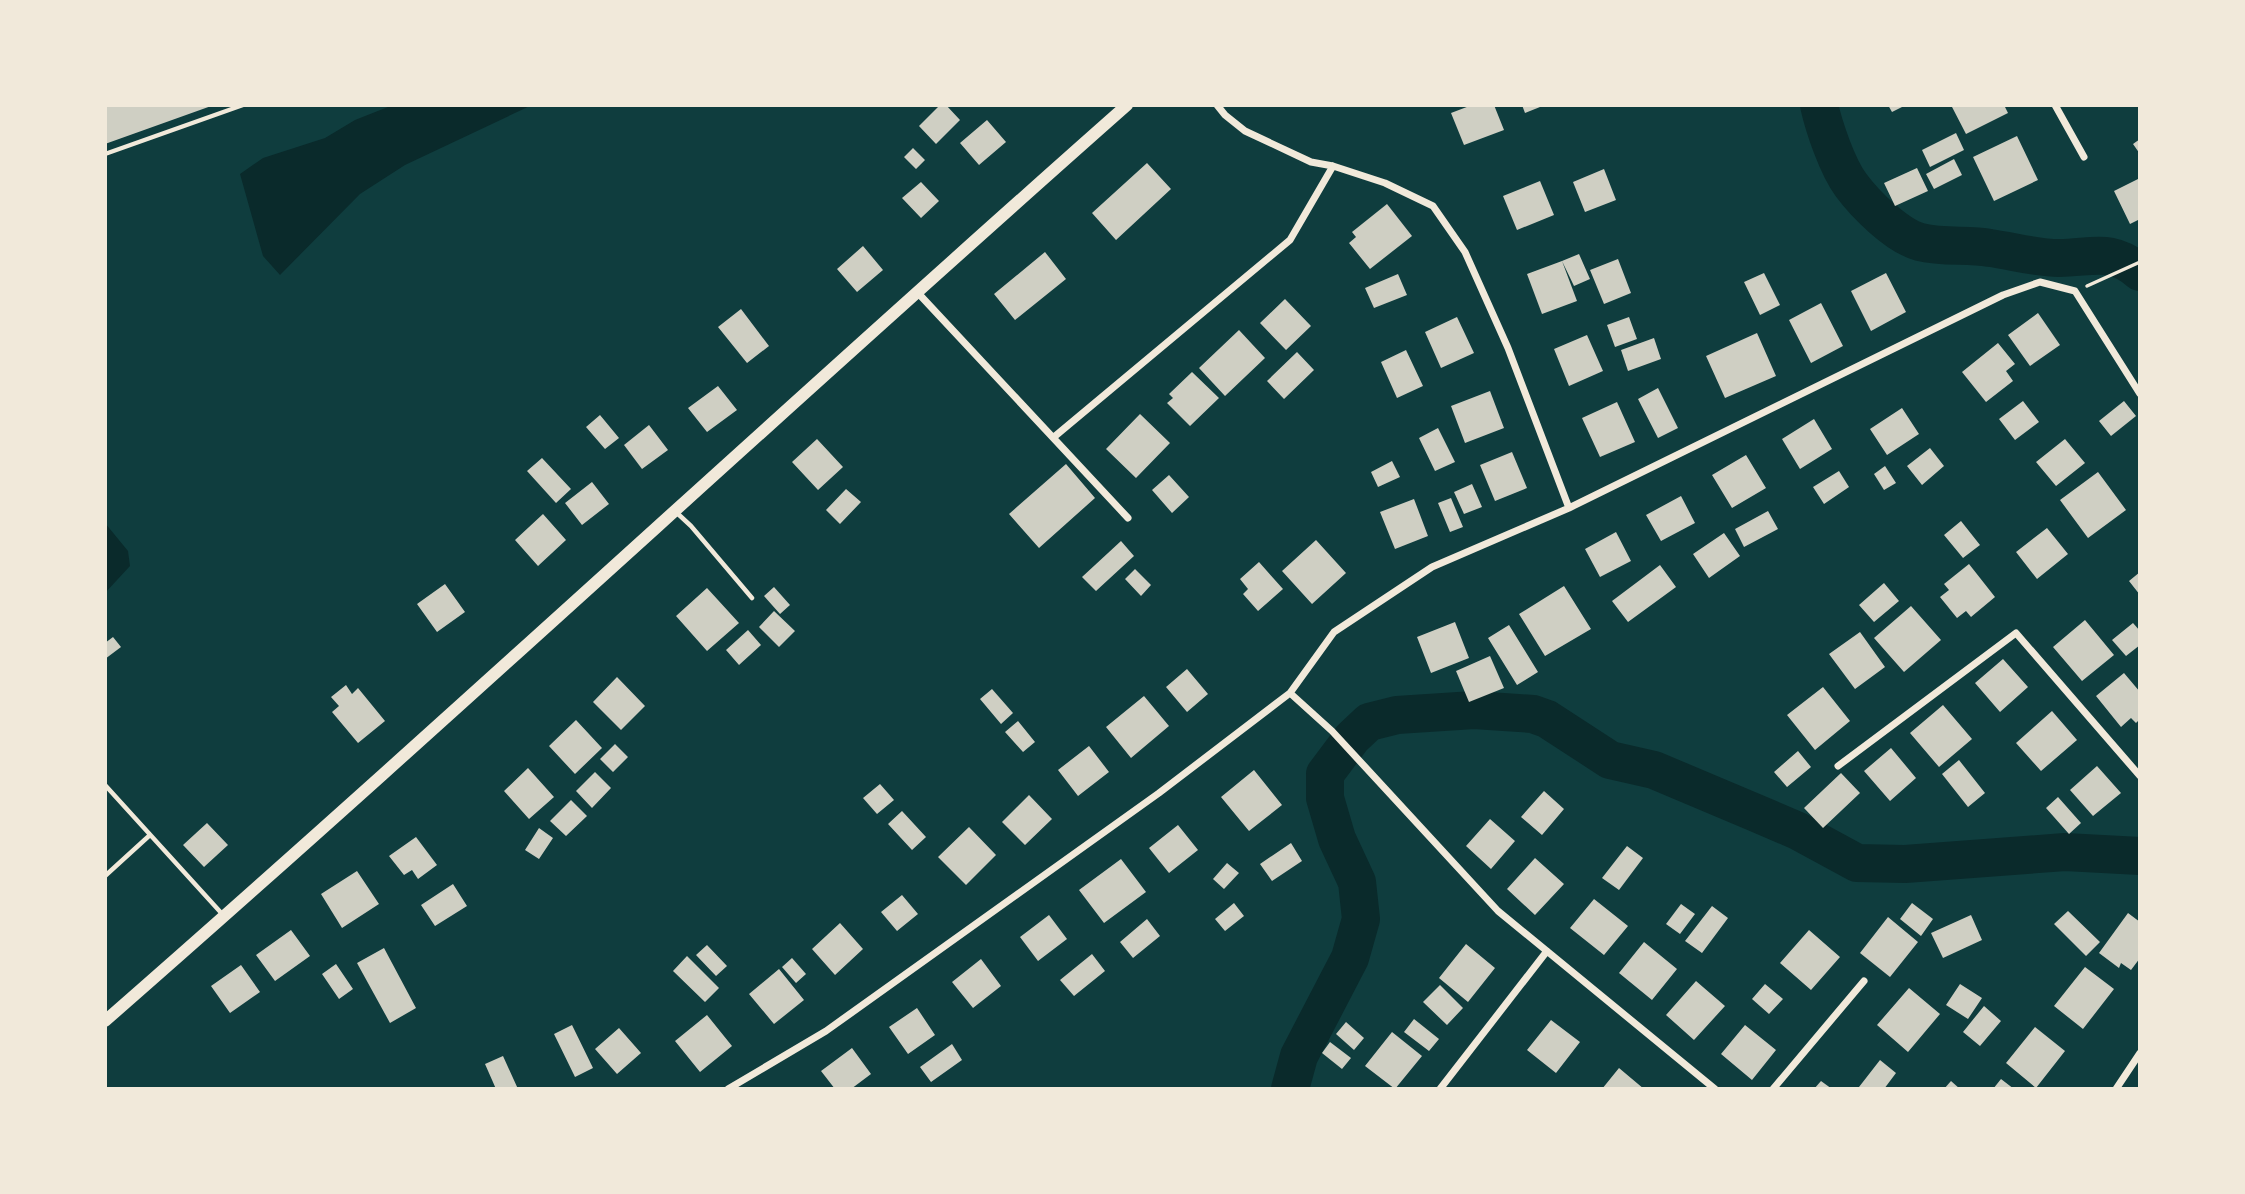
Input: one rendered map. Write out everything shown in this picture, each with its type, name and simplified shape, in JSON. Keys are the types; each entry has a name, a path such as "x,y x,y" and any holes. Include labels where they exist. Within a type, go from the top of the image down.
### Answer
{"main road":[{"path":"105,1021 1126,105"}],"street":[{"path":"1217,105 1245,131 1311,162 1333,166 1385,183 1433,206 1465,252 1508,348 1569,508"},
{"path":"2055,105 2084,157"},
{"path":"1054,437 1290,240 1333,166"},
{"path":"728,1089 826,1031 1159,793 1290,693 1334,632 1432,567 1569,508 2003,295 2040,282 2075,291 2140,394"},
{"path":"918,293 1128,518"},
{"path":"1838,766 2016,633 2140,776"},
{"path":"1290,693 1332,731 1498,911 1715,1089"},
{"path":"1440,1089 1547,951"},
{"path":"1773,1089 1864,981"},
{"path":"2116,1089 2140,1053"}],"lane":[{"path":"105,154 243,105"},
{"path":"674,510 691,526 752,598"},
{"path":"105,785 224,917"},
{"path":"105,876 150,835"}],"path":[{"path":"2098,281 2140,262"}],"water":[{"path":"393,105 532,105 405,165 360,194 280,275 263,256 240,174 263,158 325,138 355,120"},
{"path":"105,523 128,551 130,566 105,593"}],"building":[{"path":"105,105 214,105 105,144"},
{"path":"940,105 946,105 960,120 936,144 919,126"},
{"path":"1472,105 1494,105 1504,130 1464,145 1451,113"},
{"path":"1522,105 1545,105 1525,113"},
{"path":"1888,105 1906,105 1892,112"},
{"path":"1951,105 2004,105 2008,113 1966,134"},
{"path":"987,120 1006,142 979,165 960,143"},
{"path":"1956,133 1964,150 1930,167 1922,150"},
{"path":"2017,136 2038,180 1994,201 1973,157"},
{"path":"2140,139 2140,154 2133,144"},
{"path":"913,148 925,160 916,169 904,157"},
{"path":"1954,159 1962,175 1934,189 1926,174"},
{"path":"1147,163 1171,189 1116,240 1092,213"},
{"path":"1917,168 1928,191 1895,206 1884,183"},
{"path":"1604,169 1616,200 1585,212 1573,182"},
{"path":"2140,178 2140,219 2130,224 2114,191"},
{"path":"1540,181 1554,215 1517,230 1503,196"},
{"path":"921,182 939,201 921,218 902,198"},
{"path":"1387,204 1412,236 1370,269 1349,243 1356,237 1352,232"},
{"path":"863,246 883,270 857,292 837,269"},
{"path":"1045,252 1066,279 1015,320 994,294"},
{"path":"1579,254 1590,279 1574,286 1562,261"},
{"path":"1618,259 1631,293 1604,304 1590,270"},
{"path":"1562,261 1577,301 1542,314 1527,274"},
{"path":"1764,273 1780,305 1760,315 1744,282"},
{"path":"1886,273 1906,312 1871,331 1851,291"},
{"path":"1398,274 1407,295 1374,308 1365,288"},
{"path":"1285,299 1311,326 1286,350 1260,323"},
{"path":"1821,303 1843,346 1811,363 1789,320"},
{"path":"741,309 769,346 747,363 718,327"},
{"path":"2038,313 2060,345 2030,366 2008,335"},
{"path":"1457,317 1474,353 1441,368 1425,332"},
{"path":"1629,317 1637,339 1615,347 1607,325"},
{"path":"1239,330 1265,358 1225,396 1199,368"},
{"path":"1757,333 1776,376 1725,398 1706,356"},
{"path":"1587,335 1603,371 1569,386 1554,349"},
{"path":"1654,338 1661,359 1628,371 1621,350"},
{"path":"1998,343 2015,364 2006,371 2013,381 1986,402 1962,372"},
{"path":"1406,350 1423,386 1397,398 1381,362"},
{"path":"1297,352 1314,370 1284,399 1267,381"},
{"path":"1192,372 1219,398 1190,426 1167,403 1173,398 1169,394"},
{"path":"718,386 737,410 707,432 688,408"},
{"path":"1658,388 1678,428 1658,438 1638,399"},
{"path":"1490,391 1504,428 1465,443 1451,406"},
{"path":"2023,401 2039,422 2015,440 1999,419"},
{"path":"2124,401 2136,416 2111,436 2099,421"},
{"path":"1617,402 1635,442 1600,457 1582,418"},
{"path":"1902,408 1919,434 1887,455 1870,429"},
{"path":"1140,414 1170,443 1136,478 1106,449"},
{"path":"600,415 619,438 605,449 586,427"},
{"path":"1814,419 1832,449 1800,469 1782,439"},
{"path":"649,425 668,450 642,469 624,445"},
{"path":"1438,428 1455,462 1435,471 1419,438"},
{"path":"817,439 843,467 818,490 792,462"},
{"path":"2065,439 2085,463 2056,486 2036,462"},
{"path":"1930,448 1944,466 1922,485 1907,466"},
{"path":"1512,452 1527,488 1495,501 1480,465"},
{"path":"1746,455 1766,488 1732,508 1712,475"},
{"path":"542,458 571,489 556,503 527,471"},
{"path":"1392,461 1400,477 1378,487 1371,472"},
{"path":"1066,464 1095,498 1039,548 1009,514"},
{"path":"1885,466 1896,483 1884,490 1874,474"},
{"path":"1839,471 1849,487 1824,504 1813,487"},
{"path":"2098,472 2126,510 2088,538 2060,500"},
{"path":"1169,475 1189,497 1172,513 1152,490"},
{"path":"592,482 609,504 582,525 565,503"},
{"path":"1472,484 1482,507 1464,514 1454,492"},
{"path":"846,489 861,502 840,524 826,510"},
{"path":"1681,496 1695,523 1661,541 1646,515"},
{"path":"1451,498 1463,527 1450,532 1438,503"},
{"path":"1414,499 1428,536 1395,549 1380,512"},
{"path":"1768,511 1778,529 1744,547 1735,529"},
{"path":"543,514 566,540 538,566 515,540"},
{"path":"1961,521 1980,545 1963,558 1944,535"},
{"path":"2047,528 2068,554 2037,579 2016,552"},
{"path":"1616,532 1631,561 1600,577 1585,549"},
{"path":"1724,533 1740,556 1709,578 1693,554"},
{"path":"1316,540 1346,573 1312,604 1282,571"},
{"path":"1121,541 1134,556 1096,591 1082,577"},
{"path":"1259,562 1283,589 1258,611 1243,594 1248,589 1240,579"},
{"path":"1969,564 1995,597 1971,617 1966,611 1957,618 1940,597 1949,590 1944,584"},
{"path":"1660,565 1676,587 1628,622 1612,601"},
{"path":"1135,569 1151,585 1141,596 1125,579"},
{"path":"2140,572 2140,595 2129,581"},
{"path":"1884,583 1899,601 1874,622 1859,605"},
{"path":"445,584 465,612 437,632 417,604"},
{"path":"1564,586 1591,629 1545,656 1519,614"},
{"path":"774,587 790,605 780,614 764,596"},
{"path":"707,588 739,623 707,651 676,616"},
{"path":"1911,606 1941,640 1904,672 1874,638"},
{"path":"774,611 795,631 779,647 759,627"},
{"path":"2085,620 2114,655 2082,681 2053,647"},
{"path":"1455,622 1469,658 1431,673 1417,637"},
{"path":"2133,623 2140,631 2140,645 2126,656 2112,640"},
{"path":"1509,625 1538,672 1517,685 1488,638"},
{"path":"748,630 761,645 739,665 726,650"},
{"path":"1860,632 1885,667 1855,689 1829,654"},
{"path":"113,637 121,647 105,659 105,643"},
{"path":"1490,656 1504,688 1469,702 1456,671"},
{"path":"2003,659 2028,687 2000,712 1975,683"},
{"path":"1187,669 1208,694 1187,712 1166,687"},
{"path":"2124,673 2140,692 2140,719 2136,723 2131,718 2121,727 2096,696"},
{"path":"617,677 645,706 621,730 593,702"},
{"path":"346,685 352,694 358,688 385,721 358,743 332,712 339,706 331,697"},
{"path":"1823,687 1850,721 1815,750 1787,715"},
{"path":"992,689 1013,713 1001,724 980,699"},
{"path":"1144,696 1169,726 1131,758 1106,727"},
{"path":"1943,705 1972,739 1939,767 1910,733"},
{"path":"2052,711 2077,740 2041,771 2016,743"},
{"path":"576,720 602,748 575,774 549,746"},
{"path":"1018,721 1035,742 1023,752 1005,732"},
{"path":"615,744 628,757 613,772 600,759"},
{"path":"1089,746 1109,772 1078,796 1058,770"},
{"path":"1891,748 1916,778 1890,801 1864,771"},
{"path":"1798,751 1811,767 1787,787 1774,772"},
{"path":"1959,760 1985,793 1968,807 1942,774"},
{"path":"2097,766 2121,793 2093,816 2070,790"},
{"path":"528,768 554,797 529,819 504,791"},
{"path":"1254,770 1282,805 1249,831 1221,797"},
{"path":"595,772 611,788 592,808 576,791"},
{"path":"1841,773 1860,793 1823,828 1804,808"},
{"path":"880,784 894,800 877,814 863,798"},
{"path":"1544,791 1564,809 1542,835 1521,817"},
{"path":"1029,795 1052,819 1025,845 1002,822"},
{"path":"2058,797 2081,823 2069,834 2046,808"},
{"path":"571,800 587,816 566,836 550,821"},
{"path":"902,811 926,837 912,850 888,824"},
{"path":"1490,819 1515,841 1491,869 1466,846"},
{"path":"207,823 228,845 204,867 183,845"},
{"path":"1178,825 1198,850 1169,873 1149,848"},
{"path":"969,827 996,855 966,885 938,857"},
{"path":"539,828 553,838 539,859 525,850"},
{"path":"416,837 437,865 418,879 412,870 404,875 389,856"},
{"path":"1291,843 1302,861 1272,881 1260,864"},
{"path":"1627,846 1643,858 1619,890 1602,878"},
{"path":"1535,858 1564,884 1535,915 1507,889"},
{"path":"1121,859 1146,892 1104,923 1079,890"},
{"path":"1227,863 1239,873 1224,889 1213,879"},
{"path":"357,871 379,904 342,928 321,894"},
{"path":"453,884 467,906 435,926 421,905"},
{"path":"902,895 918,914 897,931 881,912"},
{"path":"1594,899 1628,926 1604,955 1570,928"},
{"path":"1234,903 1244,916 1225,931 1215,919"},
{"path":"1912,903 1933,919 1921,936 1900,919"},
{"path":"1681,904 1695,914 1680,934 1666,924"},
{"path":"1712,906 1728,918 1702,953 1685,941"},
{"path":"2068,911 2100,942 2086,956 2054,924"},
{"path":"2128,913 2140,922 2140,958 2131,970 2121,963 2119,968 2099,953"},
{"path":"1049,915 1067,939 1038,961 1020,937"},
{"path":"1971,915 1982,940 1943,958 1931,933"},
{"path":"1888,917 1918,942 1890,977 1860,953"},
{"path":"1147,919 1160,936 1133,958 1120,942"},
{"path":"840,923 863,949 835,975 812,949"},
{"path":"291,930 310,956 275,981 256,955"},
{"path":"1809,930 1840,957 1811,990 1780,963"},
{"path":"1644,942 1677,969 1652,1000 1619,973"},
{"path":"1466,944 1495,968 1468,1002 1439,978"},
{"path":"707,945 727,966 716,976 696,955"},
{"path":"384,948 416,1008 390,1023 357,963"},
{"path":"1092,954 1105,971 1074,996 1060,980"},
{"path":"687,956 719,988 705,1002 673,971"},
{"path":"792,958 806,974 796,983 782,967"},
{"path":"981,959 1001,986 973,1008 952,982"},
{"path":"336,964 353,989 339,999 322,974"},
{"path":"241,965 260,992 230,1013 211,986"},
{"path":"2085,967 2114,989 2083,1029 2054,1006"},
{"path":"779,969 804,1000 774,1024 749,994"},
{"path":"1696,981 1725,1006 1694,1040 1666,1015"},
{"path":"1765,984 1783,999 1769,1014 1752,999"},
{"path":"1960,984 1982,998 1968,1019 1946,1005"},
{"path":"1440,985 1463,1008 1447,1025 1423,1002"},
{"path":"1909,988 1940,1014 1908,1052 1877,1025"},
{"path":"1984,1006 2001,1021 1980,1046 1963,1032"},
{"path":"917,1008 935,1035 908,1054 889,1027"},
{"path":"707,1015 732,1046 700,1072 675,1041"},
{"path":"1414,1019 1439,1039 1429,1051 1404,1032"},
{"path":"1551,1020 1580,1042 1556,1073 1527,1050"},
{"path":"1346,1022 1364,1038 1354,1050 1336,1034"},
{"path":"572,1025 593,1068 575,1077 554,1034"},
{"path":"1745,1025 1776,1050 1752,1080 1721,1054"},
{"path":"2035,1027 2065,1051 2036,1088 2006,1063"},
{"path":"619,1028 641,1053 617,1074 595,1049"},
{"path":"1392,1032 1422,1056 1395,1089 1365,1066"},
{"path":"1330,1042 1351,1058 1342,1069 1322,1053"},
{"path":"952,1044 962,1060 931,1082 920,1067"},
{"path":"852,1048 871,1074 851,1089 835,1089 821,1071"},
{"path":"503,1056 518,1089 496,1089 485,1064"},
{"path":"1880,1060 1896,1073 1884,1089 1861,1089 1859,1087"},
{"path":"1619,1068 1644,1089 1602,1089"},
{"path":"2001,1079 2014,1089 1993,1089"},
{"path":"1821,1081 1832,1089 1814,1089"},
{"path":"1951,1081 1960,1089 1944,1089"}],"waterway":[{"path":"1819,105 1832,146 1851,185 1882,218 1911,239 1929,244 1981,247 2050,258 2110,257 2120,259 2140,272"},
{"path":"1290,1089 1299,1056 1350,958 1361,919 1357,882 1337,839 1325,798 1325,774 1352,738 1369,722 1397,715 1474,710 1533,714 1547,719 1610,760 1654,770 1798,831 1857,863 1905,864 2065,852 2140,856"}]}
